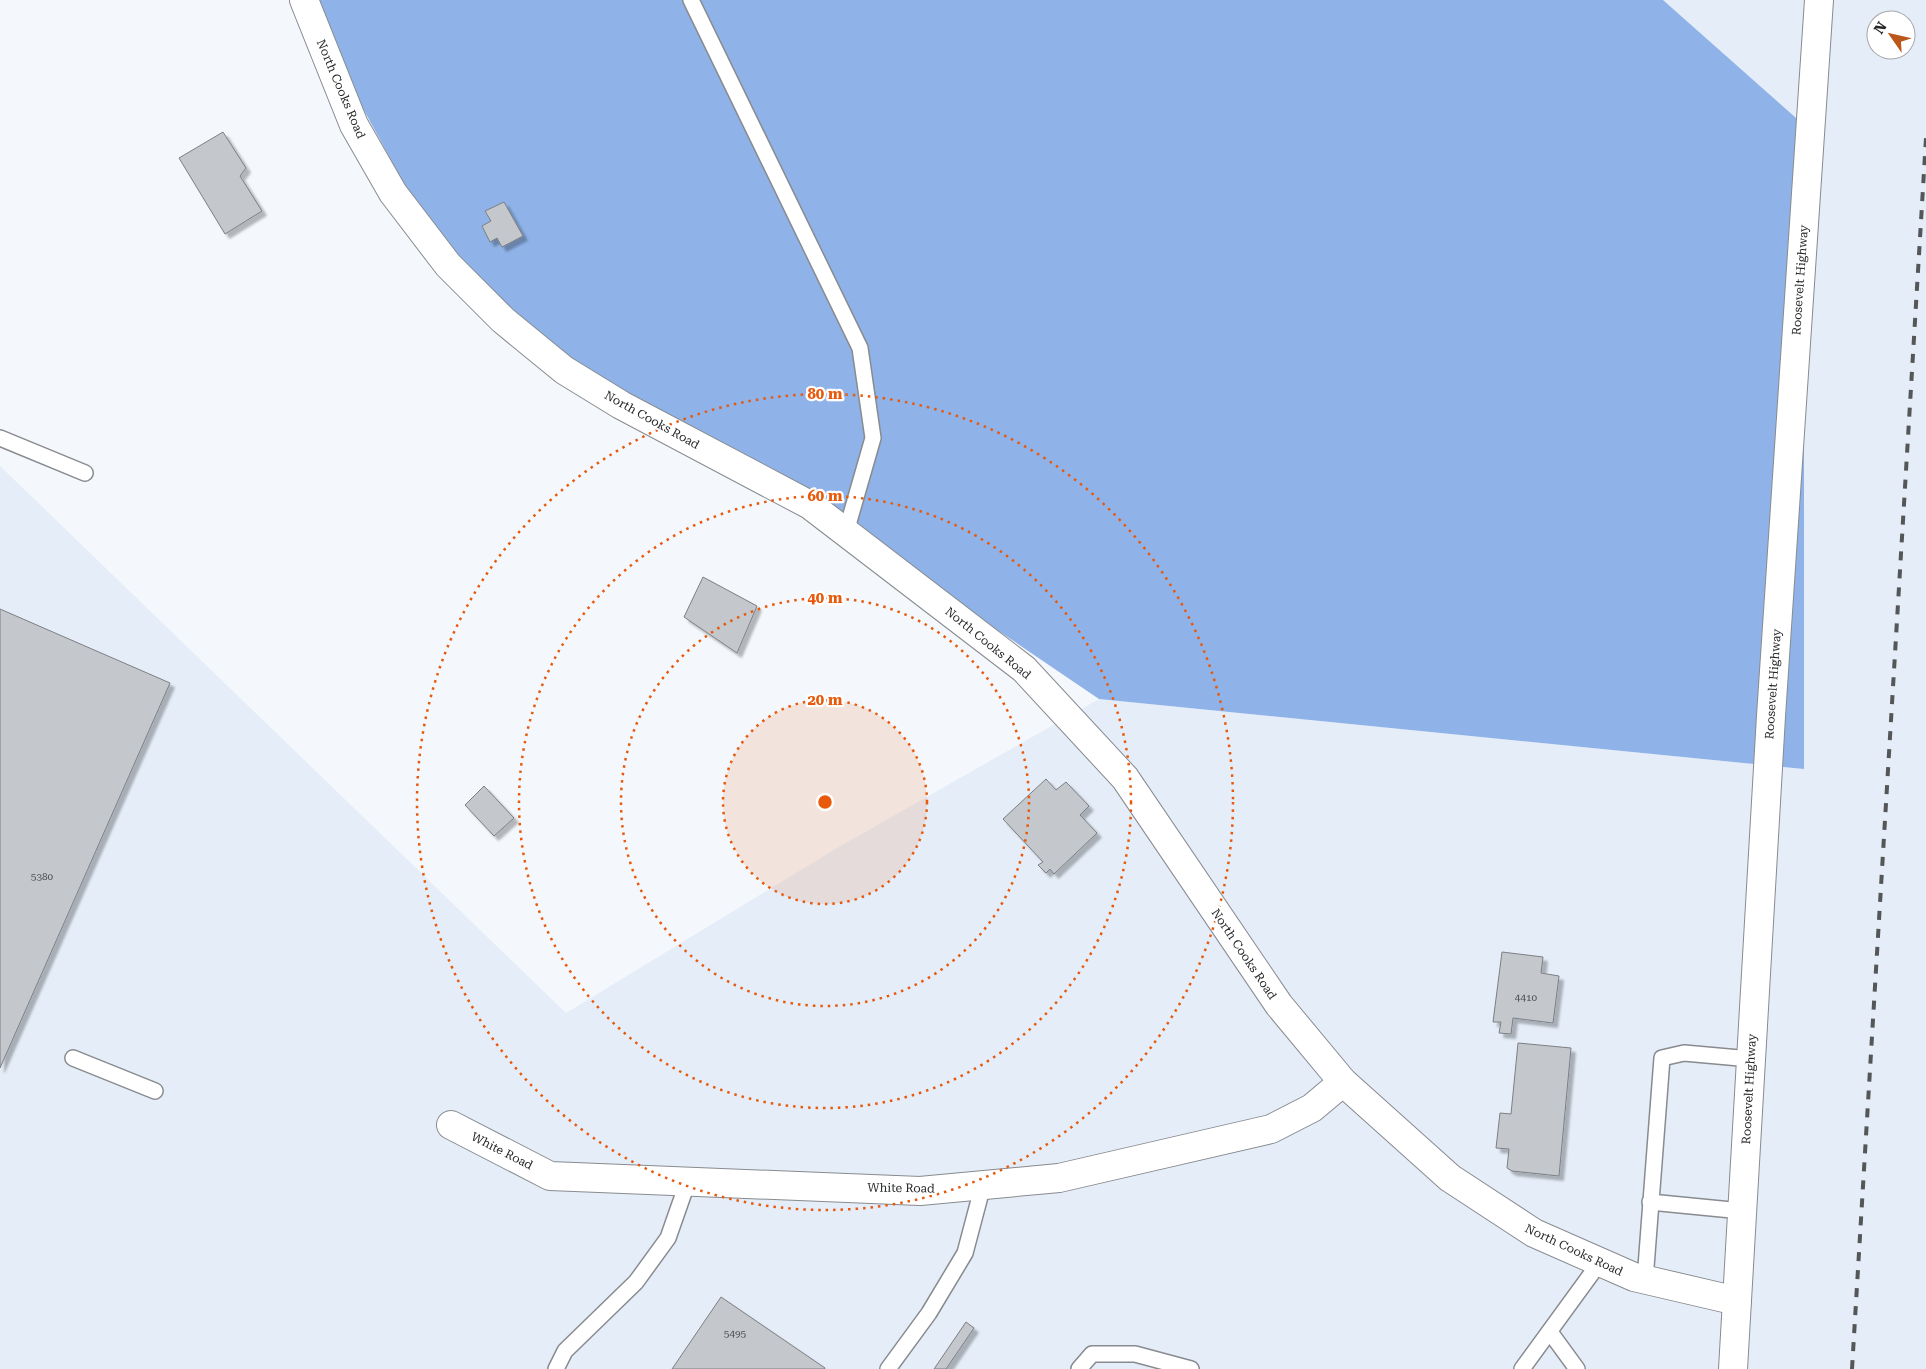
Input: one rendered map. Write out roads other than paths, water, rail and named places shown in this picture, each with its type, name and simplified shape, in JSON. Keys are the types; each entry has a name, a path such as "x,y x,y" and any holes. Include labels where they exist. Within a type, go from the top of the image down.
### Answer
{"street":[{"name":"North Cooks Road","path":"304,0 354,125 393,193 448,264 502,320 564,370 621,405 810,504 1024,669 1125,778 1279,1005 1343,1082 1450,1178 1534,1233 1634,1277 1737,1301"},
{"name":"Roosevelt Highway","path":"1733,1369 1772,696 1819,0"},
{"name":"White Road","path":"451,1125 550,1176 920,1190 1059,1178 1271,1129 1312,1108 1343,1082"}],"lane":[{"path":"690,0 860,348 873,438 846,532"},
{"path":"0,438 85,473"},
{"path":"1645,1280 1662,1058 1684,1053 1751,1059"},
{"path":"72,1058 155,1091"},
{"path":"556,1369 565,1351 636,1282 668,1238 688,1181"},
{"path":"888,1369 929,1313 965,1253 983,1185"},
{"path":"1650,1202 1742,1211"},
{"path":"1522,1369 1600,1262"},
{"path":"1550,1332 1577,1369"},
{"path":"1079,1369 1092,1354 1135,1354 1191,1369"}],"railway":[{"path":"1852,1369 1926,138"}]}
